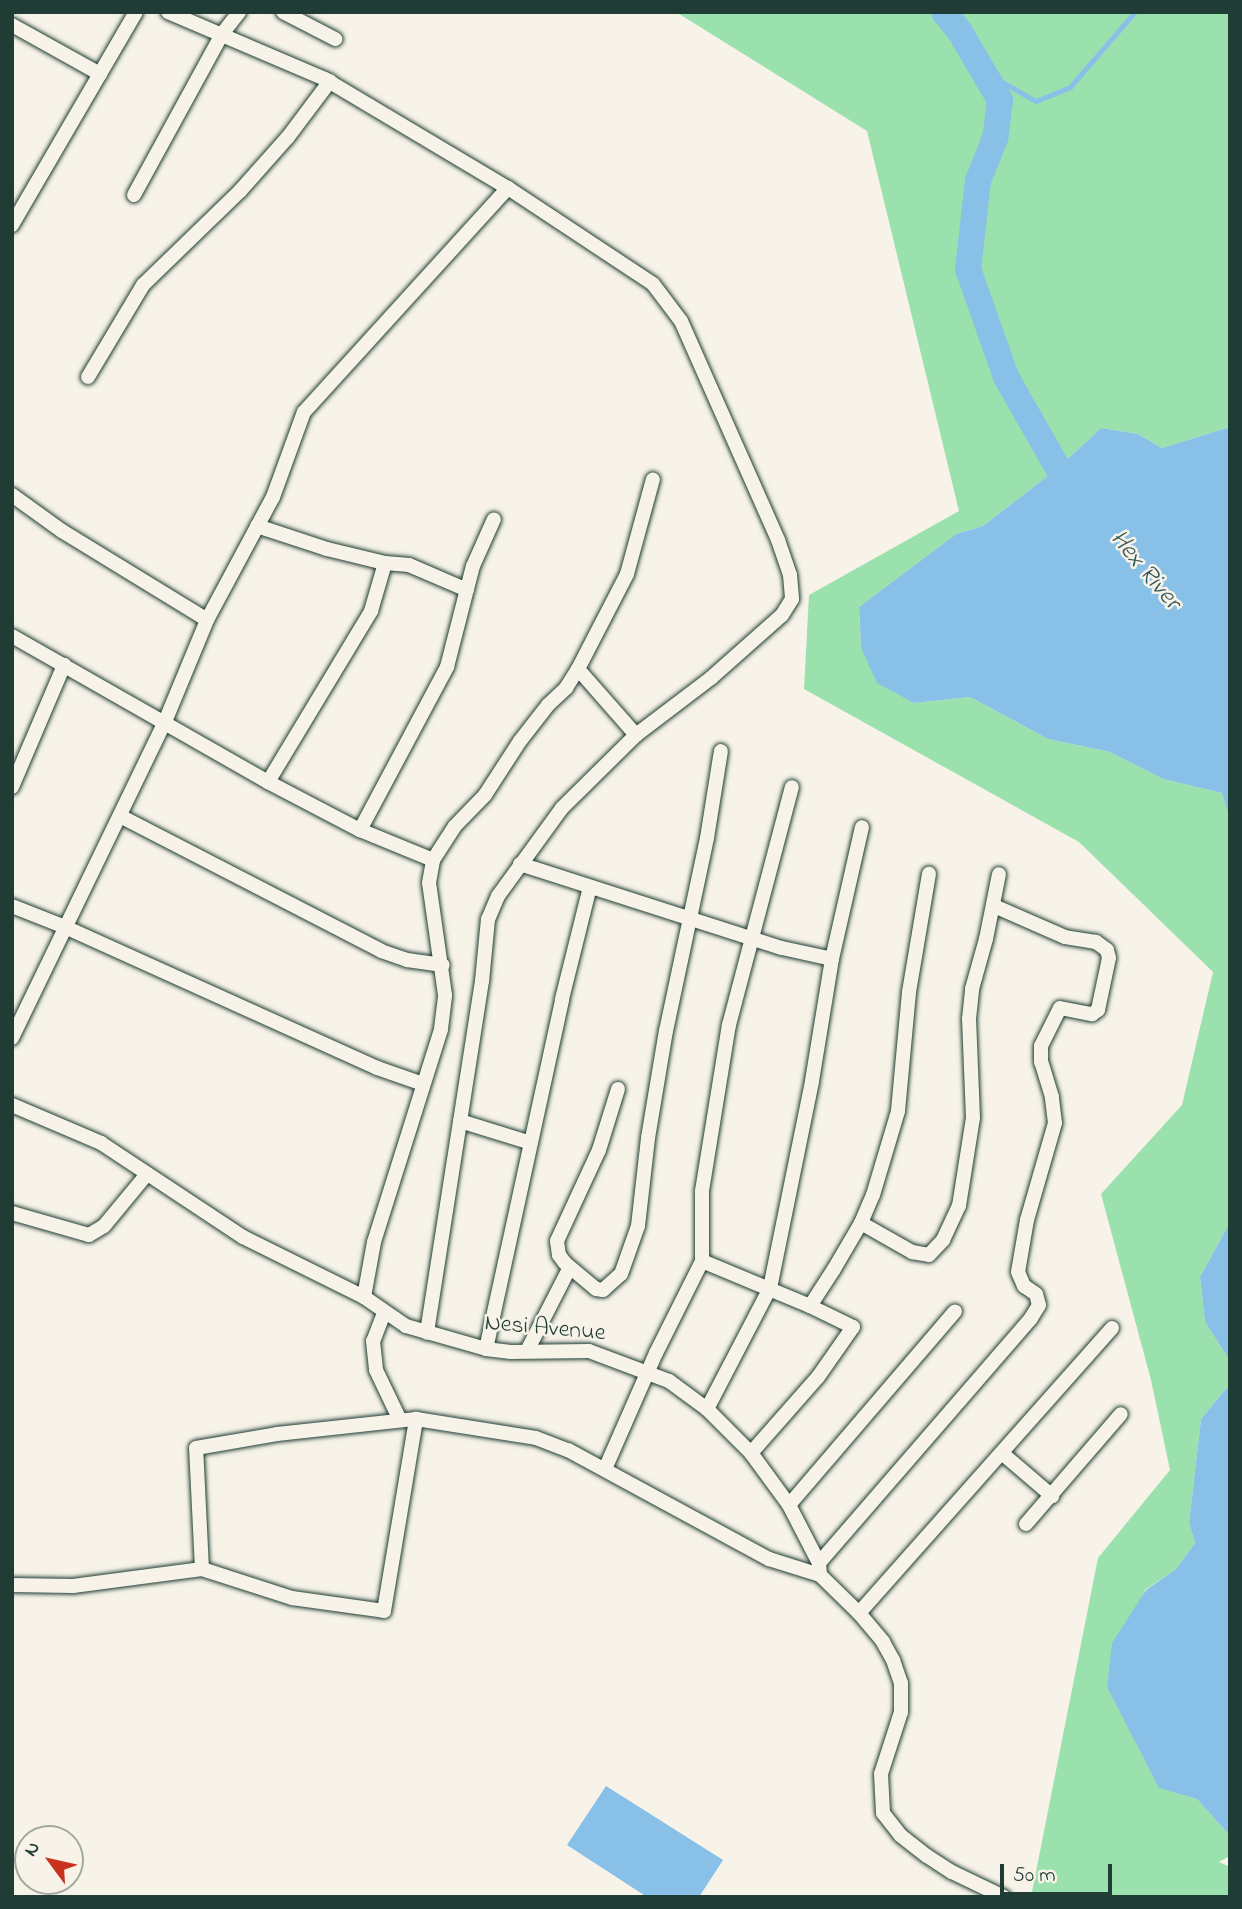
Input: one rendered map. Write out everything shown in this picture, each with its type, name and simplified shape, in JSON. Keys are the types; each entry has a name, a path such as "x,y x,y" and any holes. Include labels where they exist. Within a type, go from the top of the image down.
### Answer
{"street":[{"path":"12,225 136,12"},
{"path":"168,12 330,81 508,188 640,274 666,299 681,321 778,540 790,575 792,599 782,615 711,678 636,735 562,808 498,896 488,919 482,981 427,1332"},
{"path":"134,195 222,34 239,12"},
{"path":"283,12 335,39"},
{"path":"12,25 100,74"},
{"path":"88,377 143,285 240,191 288,137 330,81"},
{"path":"12,1038 164,724 207,620 274,497 304,412 508,188"},
{"path":"364,1297 374,1242 441,1029 445,995 443,965 429,883 433,860 455,826 485,795 520,741 548,705 566,688 578,669 627,574 653,479"},
{"path":"12,495 62,530 207,620"},
{"path":"360,830 447,667 473,566 494,519"},
{"path":"257,526 327,549 385,563 409,565 467,590"},
{"path":"268,782 371,611 385,563"},
{"path":"12,636 268,782 360,830 433,860"},
{"path":"12,787 64,665"},
{"path":"578,669 636,735"},
{"path":"618,1089 599,1150 557,1241 559,1255 570,1267 596,1289 603,1290 613,1285 638,1226 664,1044 691,917 721,751"},
{"path":"605,1469 702,1261 702,1191 729,1025 792,787"},
{"path":"120,816 381,951 407,960 443,965"},
{"path":"707,1409 770,1288 812,1081 832,959 862,827"},
{"path":"520,864 753,938 832,959"},
{"path":"810,1306 861,1223 898,1111 909,992 929,874"},
{"path":"861,1223 912,1252 929,1255 943,1240 960,1206 973,1118 969,1019 972,989 994,906 999,874"},
{"path":"486,1349 562,999 590,887"},
{"path":"12,906 65,927 377,1068 423,1084"},
{"path":"202,1569 196,1448 278,1434 416,1419 536,1438 605,1469 769,1559 820,1569 1031,1318 1039,1305 1036,1294 1024,1286 1018,1272 1027,1220 1055,1124 1052,1097 1041,1062 1041,1046 1060,1008 1092,1014 1101,1007 1109,958 1107,950 1096,942 1065,937 994,906"},
{"name":"Nesi Avenue","path":"12,1105 101,1143 243,1237 364,1297 406,1326 486,1349 589,1351 669,1381 707,1409 751,1453 789,1505 820,1569 883,1642 901,1683 901,1712 881,1774 883,1813 900,1835 927,1856 952,1872 1004,1897"},
{"path":"460,1122 531,1143"},
{"path":"12,1213 78,1232 97,1233 136,1191 147,1174"},
{"path":"702,1261 770,1288 853,1327 818,1377 751,1453"},
{"path":"527,1351 570,1267"},
{"path":"789,1505 955,1311"},
{"path":"384,1313 373,1341 376,1370 400,1420"},
{"path":"859,1613 1003,1454 1112,1328"},
{"path":"1026,1524 1121,1414"},
{"path":"12,1585 73,1586 202,1569 292,1598 384,1611 416,1419"},
{"path":"1003,1454 1052,1496"}],"green space":[{"path":"676,12 1230,12 1230,427 1162,448 1138,434 1101,428 1058,468 983,526 956,534 859,607 861,648 914,703 970,697 1048,739 1110,752 1163,779 1222,793 1230,821 1230,1222 1200,1277 1205,1322 1230,1361 1230,1384 1201,1419 1189,1523 1195,1543 1176,1569 1145,1590 1107,1686 1159,1787 1197,1799 1230,1836 1230,1856 1219,1862 1230,1867 1230,1897 1031,1897 1098,1558 1170,1470 1151,1380 1101,1194 1182,1105 1213,972 1079,842 804,689 809,595 959,511 867,131"}],"water":[{"name":"Hex River","path":"1230,427 1230,821 1222,793 1163,779 1110,752 1048,739 970,697 914,703 877,683 861,648 859,607 956,534 983,526 1058,468 1101,428 1138,434 1162,448"},
{"path":"1230,1222 1230,1361 1205,1322 1200,1277"},
{"path":"1230,1384 1230,1836 1197,1799 1159,1788 1107,1687 1112,1643 1146,1590 1176,1569 1195,1543 1189,1523 1201,1419"},
{"path":"606,1786 723,1860 699,1897 647,1897 567,1845"}],"waterway":[{"path":"944,12 960,32 1000,100 995,138 978,181 968,269 1006,377 1058,468 1081,496"},
{"path":"983,71 1036,101 1070,87 1135,12"}]}
